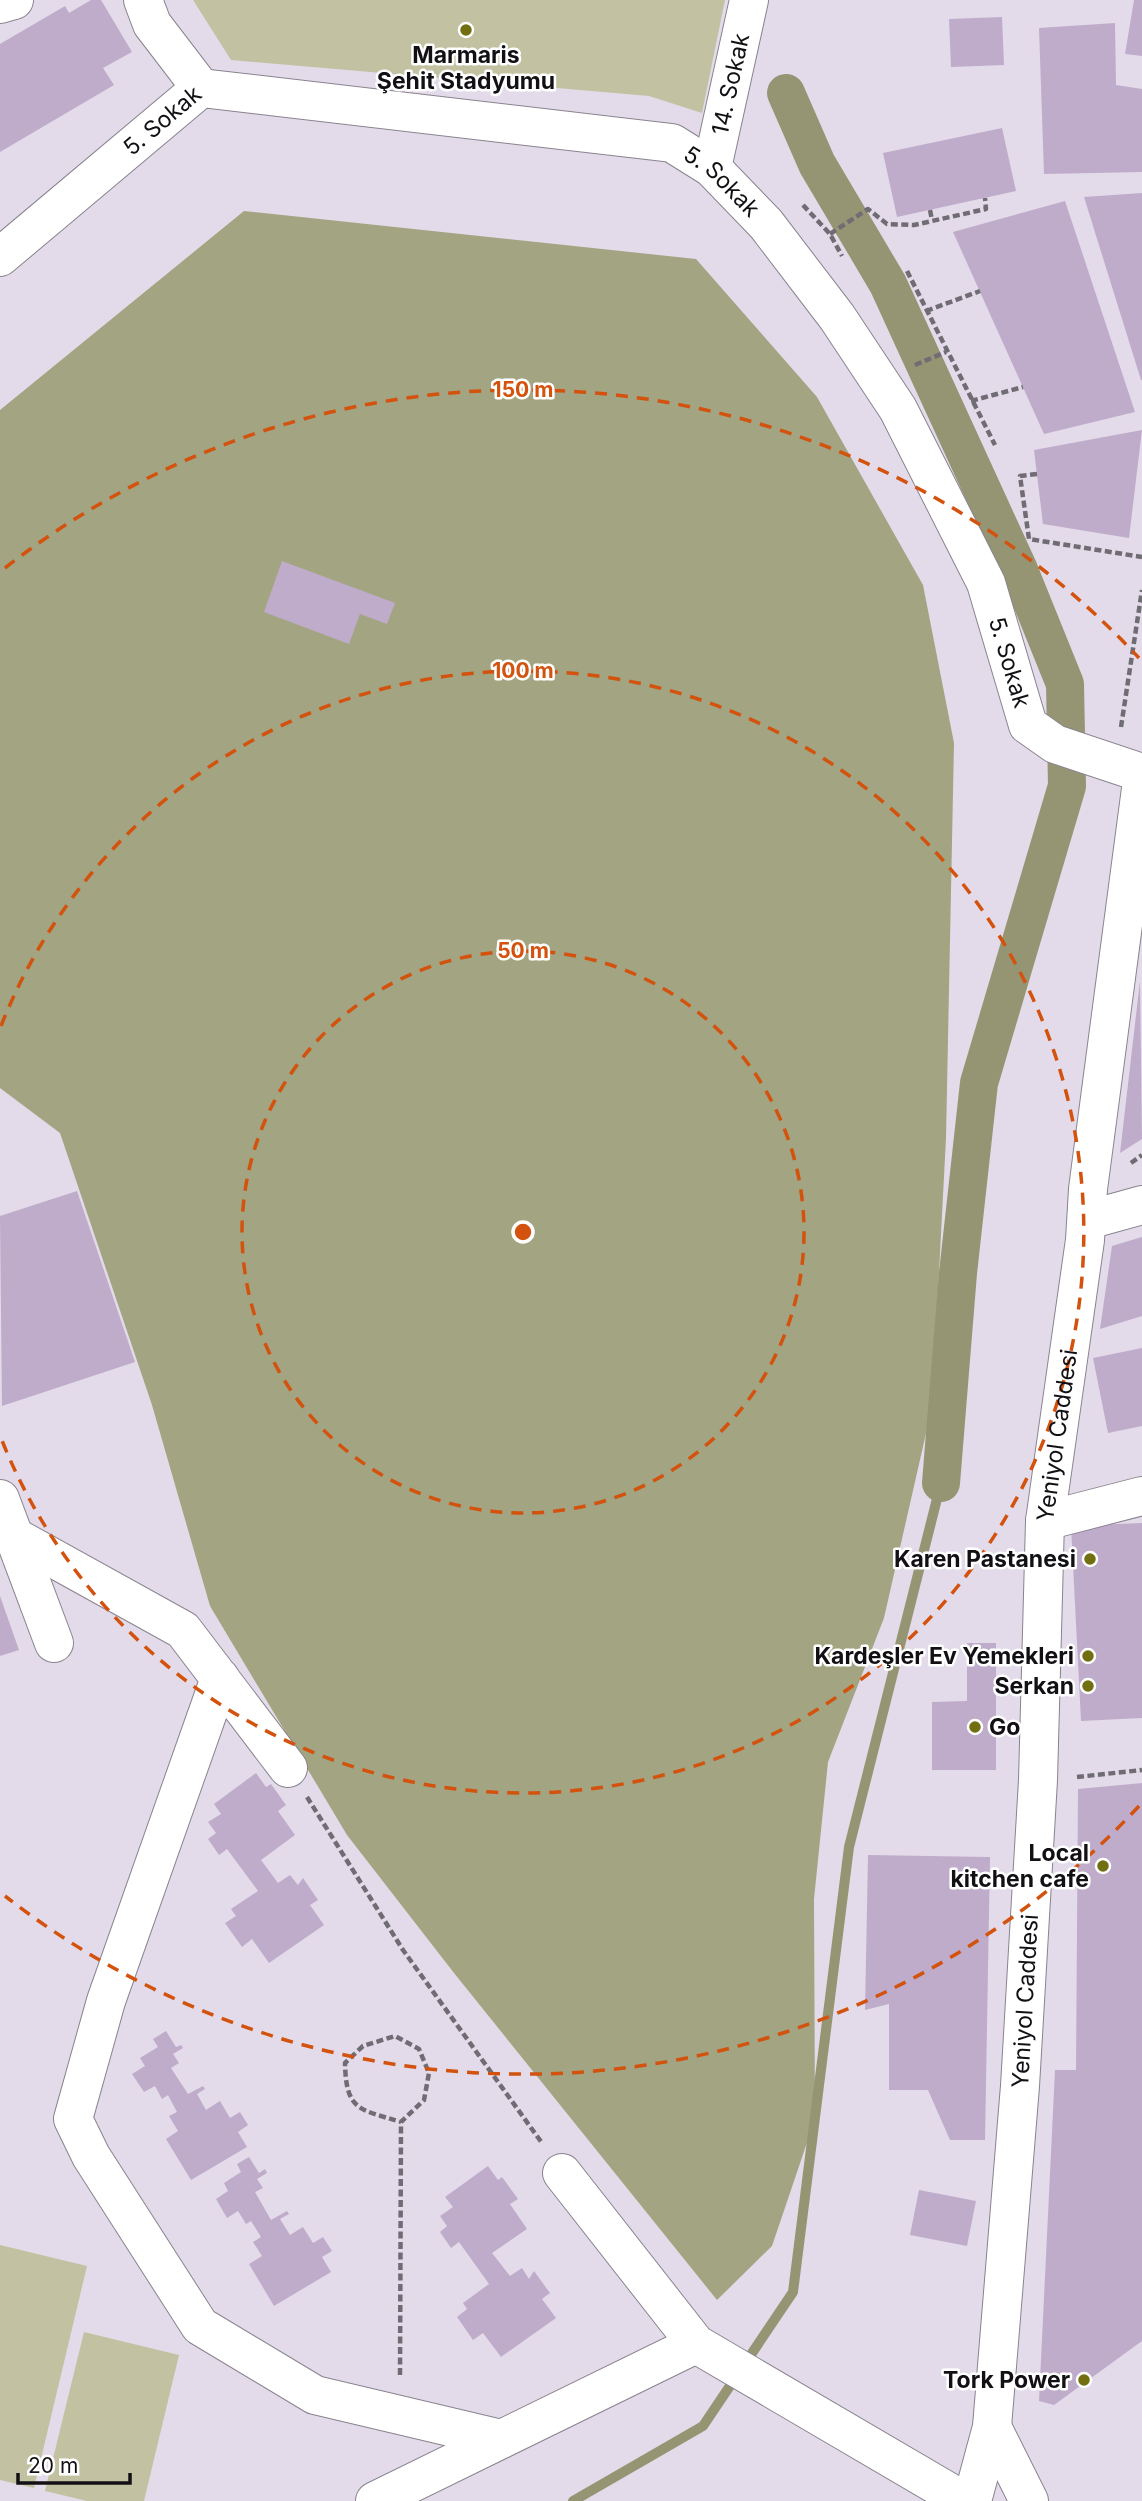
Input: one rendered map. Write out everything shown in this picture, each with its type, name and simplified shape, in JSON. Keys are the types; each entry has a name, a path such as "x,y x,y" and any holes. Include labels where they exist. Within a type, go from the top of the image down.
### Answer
{"street":[{"path":"0,4 14,0"},
{"path":"143,0 152,24 201,88"},
{"name":"14. Sokak","path":"712,168 749,0"},
{"name":"5. Sokak","path":"0,257 201,88 672,143 712,168 766,224 837,317 898,410 986,583 1028,724 1055,744 1109,748 1142,773"},
{"name":"Yeniyol Caddesi","path":"972,2501 992,2427 1020,2086 1038,1780 1045,1521 1088,1220 1088,1189 1142,781"},
{"path":"1088,1220 1142,1205"},
{"path":"1045,1521 1142,1496"},
{"path":"0,1499 54,1643"},
{"path":"15,1537 183,1630 288,1768"},
{"path":"220,1678 106,2001 73,2119 91,2156 200,2326 315,2395 501,2439"},
{"path":"562,2173 726,2361 964,2501"},
{"path":"375,2501 501,2439 726,2361"},
{"path":"992,2427 1029,2501"}],"path":[{"path":"830,234 868,209 887,224 914,225 986,209 985,198"},
{"path":"930,210 932,220"},
{"path":"907,271 995,445"},
{"path":"926,311 980,291"},
{"path":"913,366 946,352"},
{"path":"971,401 1023,387"},
{"path":"1037,474 1020,477 1029,539 1142,557"},
{"path":"1109,748 1142,590"},
{"path":"288,1768 402,1950 562,2173"},
{"path":"1038,1780 1142,1770"},
{"path":"399,2414 401,2122 424,2100 429,2073 419,2049 396,2036 363,2046 345,2063 345,2090 361,2110 401,2122"}],"green space":[{"name":"Marmaris Şehit Stadyumu","path":"193,0 725,0 702,113 649,96 231,60"},
{"path":"244,211 696,259 817,397 923,585 954,743 946,1138 932,1407 884,1618 828,1762 814,1899 815,2119 772,2246 717,2300 454,1973 347,1835 210,1606 152,1405 60,1133 0,1088 0,410"},
{"path":"0,2245 87,2266 34,2488 0,2480"},
{"path":"84,2332 179,2355 144,2501 87,2501 45,2491"}],"building":[{"path":"91,0 101,0 132,52 103,68 114,85 0,152 0,44 65,6 69,13"},
{"path":"1134,0 1142,0 1142,56 1125,54"},
{"path":"1002,17 1004,65 951,67 949,19"},
{"path":"1115,23 1116,85 1142,89 1142,172 1044,174 1039,28"},
{"path":"1002,128 1016,191 897,217 883,153"},
{"path":"1142,193 1142,380 1141,380 1084,197"},
{"path":"1065,201 1135,412 1044,434 953,232"},
{"path":"1142,430 1129,538 1043,524 1034,450"},
{"path":"282,561 395,603 387,624 360,614 349,644 264,612"},
{"path":"1140,981 1142,1139 1120,1153"},
{"path":"77,1191 135,1362 2,1406 0,1216"},
{"path":"1142,1237 1142,1316 1100,1329 1112,1246"},
{"path":"1142,1348 1142,1426 1108,1433 1093,1358"},
{"path":"1142,1523 1142,1718 1081,1721 1071,1526"},
{"path":"0,1596 19,1650 0,1656"},
{"path":"967,1643 996,1643 996,1770 932,1770 932,1702 967,1701"},
{"path":"256,1773 266,1787 271,1784 286,1805 278,1811 295,1835 261,1860 278,1883 290,1875 298,1885 303,1878 318,1900 310,1905 324,1925 269,1963 252,1939 242,1947 225,1923 236,1916 231,1909 258,1891 227,1849 219,1855 208,1839 216,1833 208,1822 221,1814 214,1804"},
{"path":"1142,1783 1142,2341 1054,2405 1039,2401 1055,2070 1076,2070 1078,1789"},
{"path":"868,1855 990,1857 985,2140 950,2140 928,2090 889,2090 889,2004 865,2010"},
{"path":"166,2031 176,2047 181,2045 183,2048 173,2054 179,2063 171,2068 188,2094 203,2086 205,2089 197,2094 206,2110 220,2101 230,2118 240,2112 248,2125 238,2132 247,2147 191,2180 166,2139 178,2131 169,2116 177,2112 168,2095 162,2099 155,2086 144,2092 132,2074 145,2066 140,2058 158,2047 153,2039"},
{"path":"249,2157 259,2173 265,2169 267,2173 257,2179 263,2188 255,2192 271,2220 287,2211 289,2214 280,2219 290,2235 303,2227 313,2243 323,2237 332,2251 322,2257 331,2272 274,2306 249,2264 262,2256 253,2242 261,2237 251,2221 246,2224 238,2211 227,2218 216,2199 228,2191 224,2183 241,2172 237,2164"},
{"path":"488,2166 498,2180 502,2177 518,2199 510,2204 527,2229 492,2253 510,2276 522,2268 529,2279 534,2271 550,2293 542,2299 556,2318 501,2357 483,2333 473,2340 457,2317 467,2309 463,2303 489,2284 459,2242 451,2248 440,2232 447,2226 440,2216 453,2207 445,2197"},
{"path":"919,2190 976,2201 967,2246 910,2235"}],"waterway":[{"path":"786,93 817,164 888,284 1019,570 1065,684 1067,786 979,1083 958,1273 941,1483"},
{"path":"573,2501 703,2426 793,2292 849,1847 941,1483"}],"place":[{"name":"Marmaris Şehit Stadyumu","path":"466,30"},
{"name":"Karen Pastanesi","path":"1090,1559"},
{"name":"Kardeşler Ev Yemekleri","path":"1088,1656"},
{"name":"Serkan","path":"1088,1686"},
{"name":"Go","path":"975,1727"},
{"name":"Local kitchen cafe","path":"1103,1866"},
{"name":"Tork Power","path":"1084,2380"}]}
